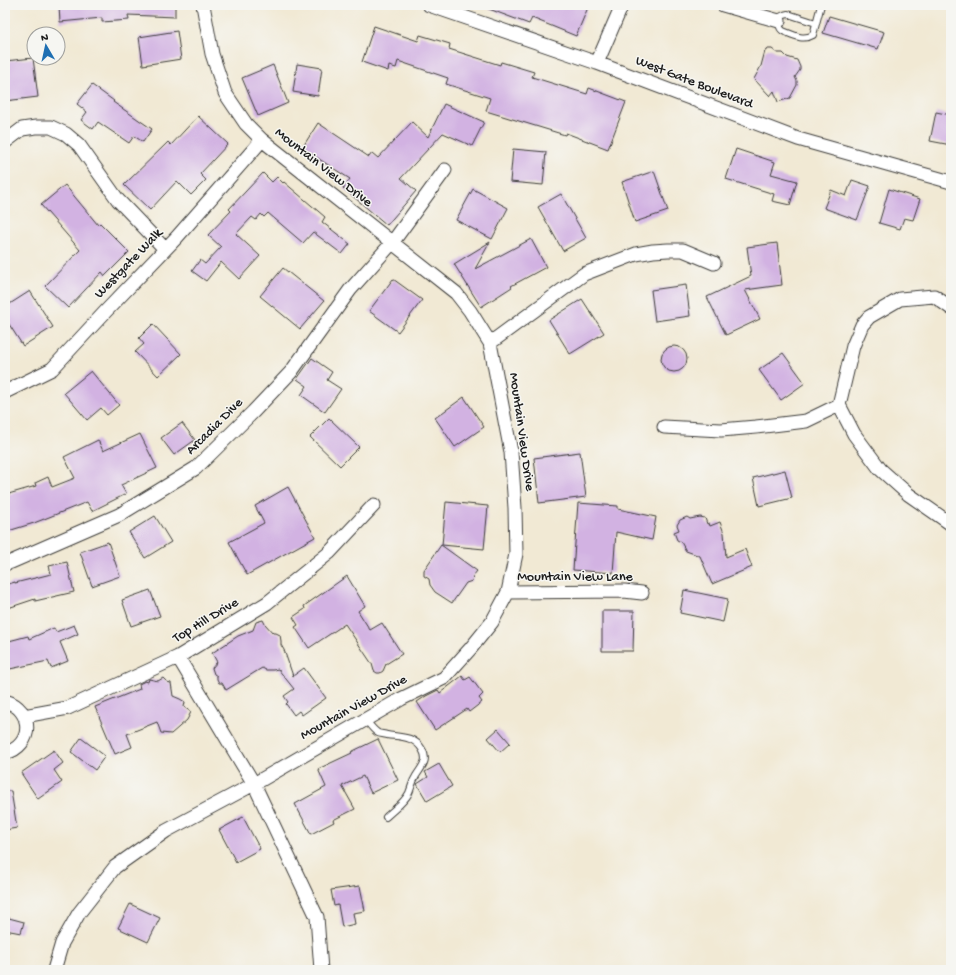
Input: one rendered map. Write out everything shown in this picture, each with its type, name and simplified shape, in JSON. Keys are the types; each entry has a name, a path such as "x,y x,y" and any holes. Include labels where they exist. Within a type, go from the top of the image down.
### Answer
{"street":[{"name":"Mountain View Drive","path":"54,970 62,943 79,913 115,867 166,831 254,784 401,699 444,678 492,622 508,592 516,554 515,508 511,452 490,343 470,311 456,293 262,140 246,124 225,93 212,54 203,5"},
{"name":"West Gate Boulevard","path":"429,5 597,63 798,138 951,182"},
{"path":"597,63 622,5"},
{"path":"723,5 779,22"},
{"path":"5,142 22,129 36,127 51,127 66,134 79,145 118,200 165,249"},
{"name":"Westgate Walk","path":"5,392 52,369 187,226 262,140"},
{"name":"Arcadia Dive","path":"5,564 119,515 196,468 291,372 350,290 392,243 445,170"},
{"path":"490,343 584,274 636,254 653,251 683,250 714,263"},
{"path":"951,308 934,296 900,299 869,317 862,325 853,346 839,405 854,434 880,469 908,494 951,524"},
{"path":"664,427 721,430 806,421 839,405"},
{"name":"Top Hill Drive","path":"24,716 68,708 178,657 268,603 329,553 374,504"},
{"name":"Mountain View Lane","path":"508,592 624,591 642,593"},
{"path":"178,657 254,784 317,917 321,970"},
{"path":"5,701 12,703 19,708 27,724 23,740 18,747 5,753"}],"lane":[{"path":"816,23 788,14 780,17 779,22 780,29 783,31 805,38 813,35 821,5"},
{"path":"365,720 378,734 407,737 414,740 419,744 425,754 425,761 411,784 405,800 386,817"}],"building":[{"path":"59,5 175,5 175,17 128,15 129,20 102,22 102,18 60,22"},
{"path":"589,5 576,36 532,18 529,24 481,6"},
{"path":"829,16 884,32 878,49 823,33"},
{"path":"374,26 418,41 420,35 450,44 449,49 500,65 501,62 534,72 532,77 587,94 589,88 626,102 608,149 566,133 565,135 486,111 490,98 446,84 448,78 398,61 396,68 389,66 388,71 362,62"},
{"path":"177,31 181,59 143,65 139,37"},
{"path":"772,49 777,53 783,53 787,57 797,60 800,67 800,70 795,77 797,85 790,98 778,102 774,91 770,96 754,79 761,66 765,51"},
{"path":"26,59 26,66 34,66 38,97 5,101 5,61"},
{"path":"297,64 322,68 318,96 293,92"},
{"path":"273,65 288,103 258,116 242,78"},
{"path":"92,85 114,101 113,102 152,129 143,142 134,136 129,143 98,122 93,129 81,120 87,112 77,104"},
{"path":"444,104 484,122 472,146 443,133 401,178 416,191 387,225 343,188 350,179 302,148 318,123 369,157 372,153 378,158 412,122 428,137"},
{"path":"936,112 951,115 951,145 930,141"},
{"path":"198,116 228,144 200,174 206,180 191,195 177,181 150,210 124,185 168,142 171,145"},
{"path":"513,149 546,152 543,185 510,182"},
{"path":"736,149 775,162 771,174 797,181 790,205 772,201 774,194 726,179"},
{"path":"654,171 668,211 635,222 622,182"},
{"path":"263,173 272,182 277,177 283,183 284,182 325,217 322,222 350,244 342,254 313,232 303,243 268,213 264,217 261,214 256,220 252,217 236,234 260,256 239,279 221,262 206,281 192,271 200,260 205,264 221,247 208,235 231,211 229,209"},
{"path":"852,180 870,186 857,220 824,208 831,190 846,196"},
{"path":"65,185 98,225 100,223 129,252 105,276 102,272 68,308 45,286 80,250 41,205"},
{"path":"473,189 508,208 492,239 456,220"},
{"path":"889,189 920,199 913,220 904,218 900,229 879,223"},
{"path":"561,194 586,238 563,251 538,207"},
{"path":"531,239 546,267 511,286 512,287 481,307 454,264 490,242 475,269"},
{"path":"777,243 782,285 745,290 760,319 726,335 707,297 751,276 747,247"},
{"path":"283,268 324,301 300,329 260,296"},
{"path":"393,279 422,300 398,332 369,311"},
{"path":"686,285 690,316 655,321 651,290"},
{"path":"30,291 53,327 23,346 5,318 5,307"},
{"path":"582,299 604,333 570,354 549,320"},
{"path":"153,324 181,354 158,376 135,352 144,344 139,338"},
{"path":"674,346 683,350 687,359 683,368 674,372 665,368 661,359 665,350"},
{"path":"783,353 805,383 781,400 759,370"},
{"path":"312,358 332,372 327,380 341,389 325,412 301,395 307,386 297,379"},
{"path":"91,371 119,405 107,415 101,408 87,420 64,393"},
{"path":"464,397 484,427 455,447 435,418"},
{"path":"329,418 359,447 340,466 310,437"},
{"path":"182,423 195,440 174,455 161,438"},
{"path":"140,434 157,468 121,485 126,494 92,511 87,502 34,523 5,532 5,495 36,486 35,483 48,477 52,487 75,478 64,457 98,440 103,451"},
{"path":"580,452 586,497 539,503 534,458"},
{"path":"785,470 792,498 759,506 753,478"},
{"path":"288,487 315,537 247,575 229,542 264,523 255,506"},
{"path":"446,502 488,506 484,549 442,545"},
{"path":"578,503 618,506 618,509 656,517 652,540 616,532 613,573 573,570"},
{"path":"155,516 171,542 145,558 129,532"},
{"path":"687,517 690,519 700,517 705,518 707,524 709,523 710,526 720,522 724,533 726,557 745,549 752,567 712,584 700,556 686,551 681,542 677,540 674,532 679,530 677,525 680,520"},
{"path":"108,542 120,576 92,586 80,552"},
{"path":"441,545 477,571 473,576 472,581 466,583 452,603 435,592 430,585 429,579 424,576 424,570"},
{"path":"67,562 74,592 35,601 35,599 5,609 5,585 51,574 49,566"},
{"path":"347,576 365,606 358,611 370,630 382,623 402,654 386,664 383,671 380,673 374,671 372,664 345,624 309,648 295,627 298,625 293,617 305,609 304,606"},
{"path":"150,590 160,616 131,626 122,600"},
{"path":"684,590 728,599 723,622 680,613"},
{"path":"602,611 634,611 633,651 602,651"},
{"path":"263,620 273,633 280,635 281,645 293,676 304,668 326,698 302,715 299,711 294,715 286,704 288,702 284,696 294,689 278,669 266,670 262,668 226,690 222,683 219,683 217,676 214,674 212,668 217,662 212,653 238,636 253,630 256,622"},
{"path":"74,625 78,634 60,642 68,661 51,668 48,661 5,670 5,642 28,636 29,639 54,628 56,632"},
{"path":"462,676 465,680 470,677 483,694 479,698 482,702 469,712 467,709 435,730 417,702 438,690 440,693"},
{"path":"163,678 167,682 171,683 173,696 185,702 184,707 191,712 187,720 171,734 161,733 157,722 127,734 132,747 115,754 95,707 140,689 139,684 145,681 148,682 149,679 158,681"},
{"path":"498,729 510,743 500,752 488,738"},
{"path":"81,738 105,756 95,770 71,752"},
{"path":"378,739 398,780 371,793 363,776 342,786 355,809 333,820 334,822 311,834 295,804 326,787 318,769"},
{"path":"54,750 63,763 54,770 62,782 38,799 21,773"},
{"path":"439,764 452,786 427,801 417,784 428,777 425,772"},
{"path":"5,791 11,791 17,828 5,830"},
{"path":"243,817 260,849 236,862 219,830"},
{"path":"360,886 365,911 353,913 355,924 342,927 338,905 334,906 331,890"},
{"path":"130,904 160,918 148,942 118,928"},
{"path":"5,917 24,922 21,933 5,930"}]}
